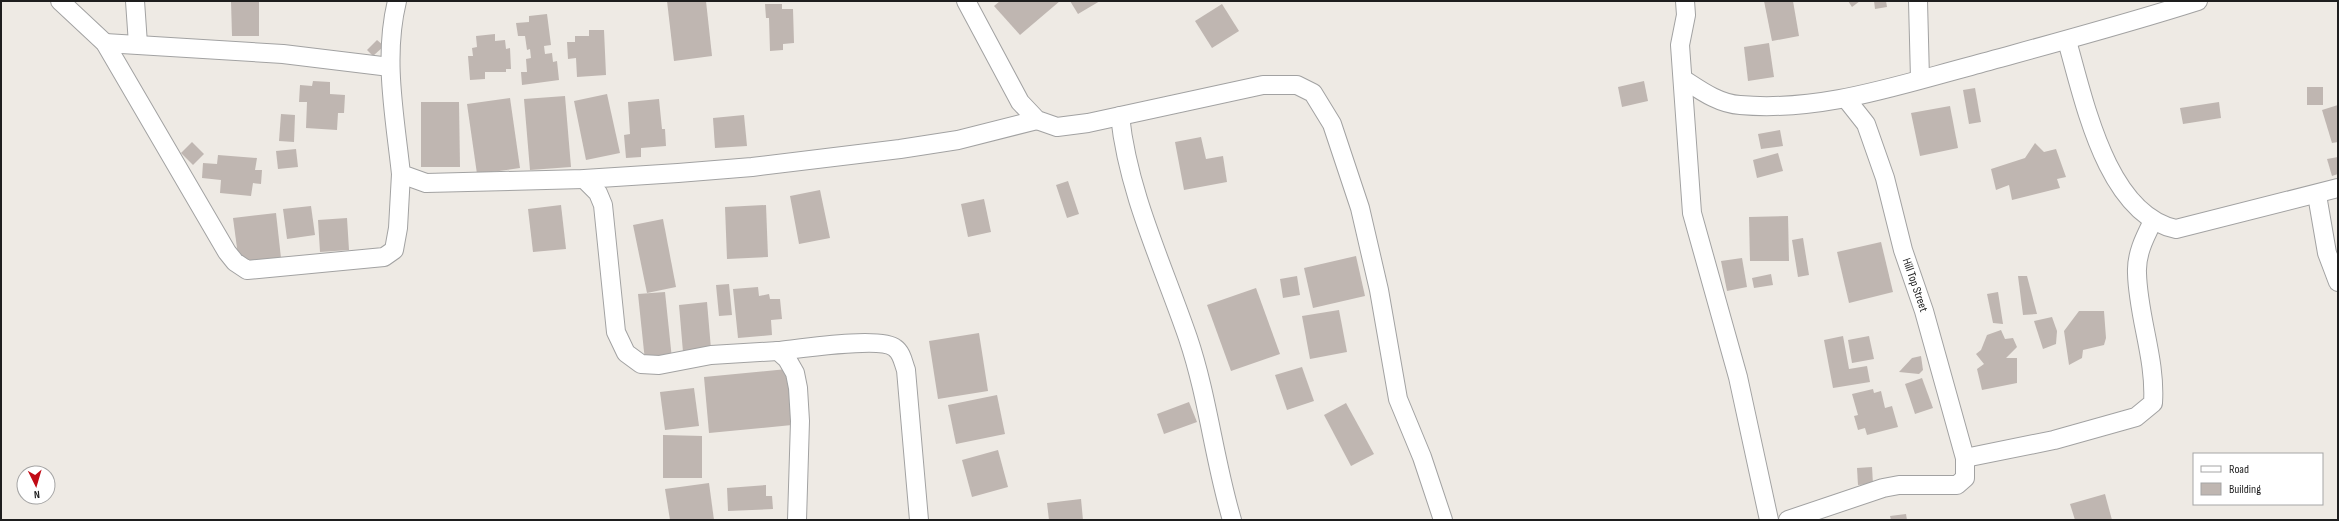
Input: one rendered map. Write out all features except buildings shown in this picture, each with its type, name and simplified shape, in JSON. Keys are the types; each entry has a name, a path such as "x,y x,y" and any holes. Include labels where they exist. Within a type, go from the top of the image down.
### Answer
{"street":[{"path":"60,1 105,43 227,252 235,262 247,270 384,257 394,250 398,228 401,174 390,67 392,22 397,1"},
{"path":"135,1 138,44"},
{"path":"966,1 1020,102 1037,120 1057,127 1120,116 1263,85 1297,84 1313,93 1332,124 1360,208 1378,290 1398,400 1422,457 1443,520"},
{"path":"1685,1 1686,15 1680,45 1692,213 1738,377 1769,520"},
{"path":"1918,1 1920,79"},
{"path":"1683,79 1715,99 1738,105 1778,106 1847,100 1920,79 2067,41 2198,1"},
{"path":"2067,41 2096,142 2108,166 2135,205 2153,221 2163,226 2176,229 2285,200 2317,195 2338,188"},
{"path":"105,43 283,54 390,67"},
{"path":"1685,109 1715,99"},
{"name":"Hill Top Street","path":"1788,520 1883,488 1899,485 1957,485 1965,478 1965,458 1924,311 1903,250 1885,178 1866,124 1847,100"},
{"path":"1120,116 1123,150 1134,187 1188,339 1205,400 1222,484 1232,520"},
{"path":"401,174 426,183 584,178 744,168 900,149 958,140 1037,120"},
{"path":"584,178 598,193 603,205 616,332 626,353 641,364 659,365 711,355 877,343 894,347 901,355 906,370 919,520"},
{"path":"2317,195 2327,253 2338,282"},
{"path":"1965,458 2054,440 2136,417 2153,403 2154,381 2137,272 2141,245 2153,221"},
{"path":"778,351 787,359 794,373 798,388 800,429 797,520"}]}
